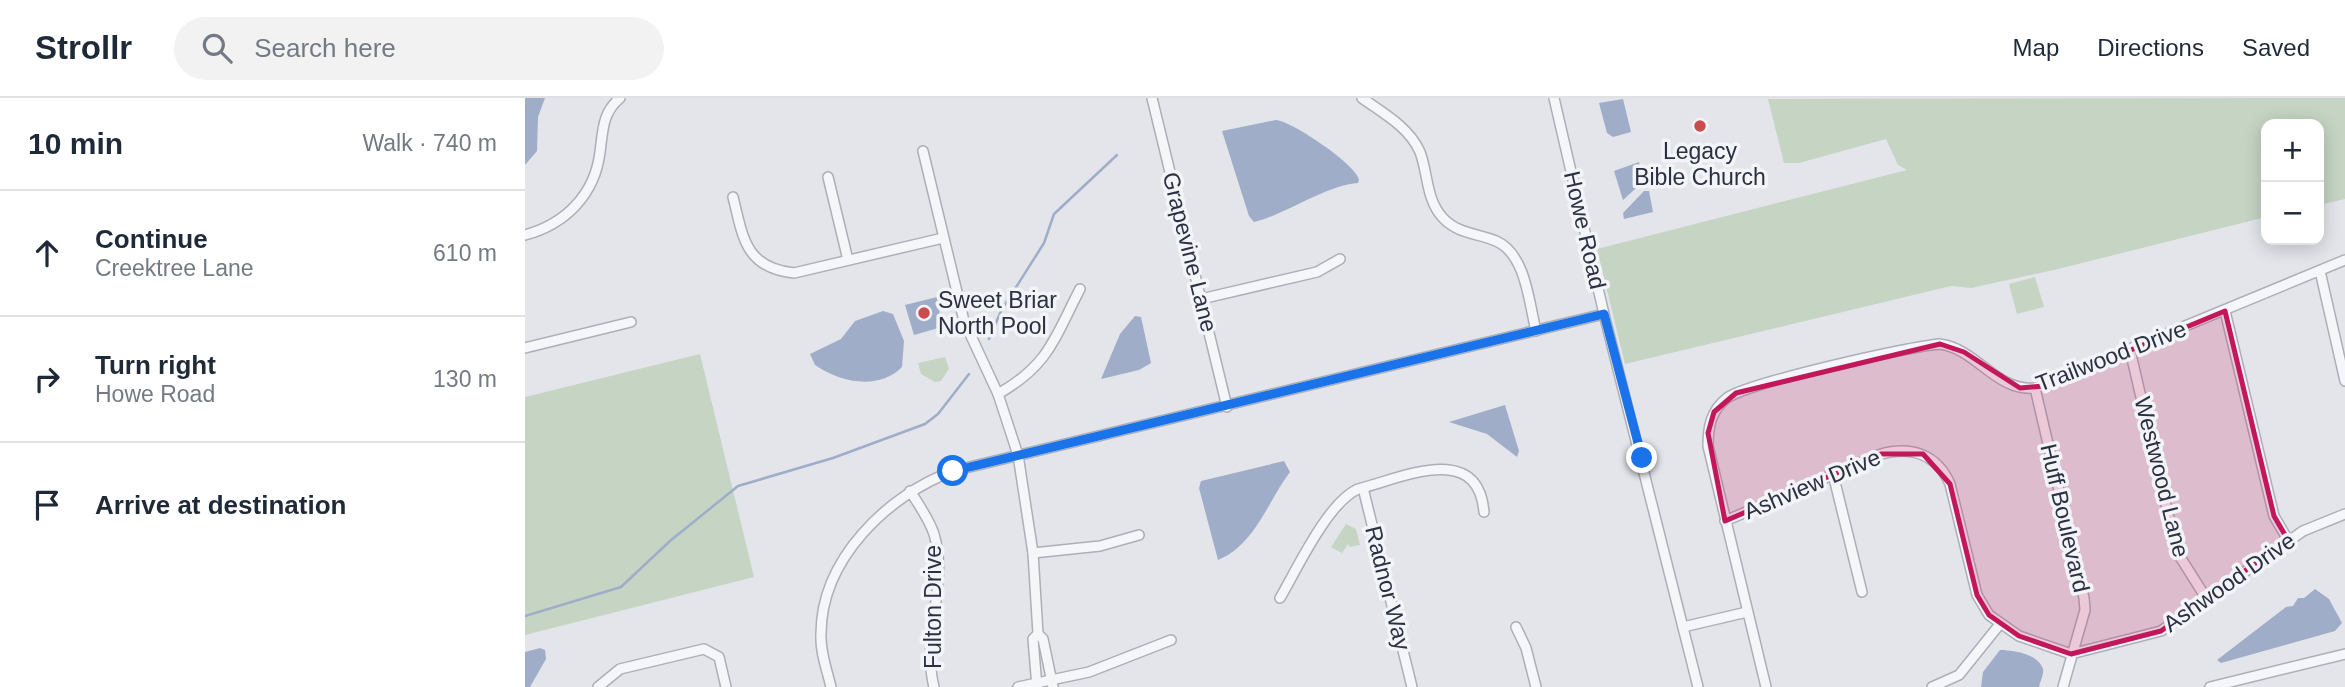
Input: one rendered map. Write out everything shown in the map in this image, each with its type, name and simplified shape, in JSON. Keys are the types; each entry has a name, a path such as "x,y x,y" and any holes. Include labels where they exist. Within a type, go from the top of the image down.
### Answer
{"street":[{"path":"525,235 542,230 563,217 586,194 598,166 604,119 620,98"},
{"name":"Grapevine Lane","path":"1152,98 1227,407"},
{"path":"1362,98 1411,136 1420,153 1431,196 1441,216 1459,230 1497,241 1511,252 1521,270 1536,331"},
{"name":"Howe Road","path":"1554,98 1604,314 1697,687"},
{"path":"923,151 964,321 998,394 1018,455 1033,553 1038,634 1043,639 1052,683"},
{"path":"828,177 848,260"},
{"path":"733,197 746,248 761,262 779,271 794,273 943,238"},
{"path":"1201,299 1317,272 1340,259"},
{"name":"Trailwood Drive","path":"1725,521 1708,446 1710,422 1720,404 1737,393 1755,386 1940,344 1964,352 2011,386 2035,388 2345,260"},
{"path":"2319,271 2345,381"},
{"path":"998,394 1022,380 1038,366 1080,289"},
{"path":"2225,311 2274,516 2288,540"},
{"path":"831,687 821,635 827,594 868,526 911,491 953,471 1604,314"},
{"path":"525,348 631,322"},
{"name":"Westwood Lane","path":"2130,350 2177,552 2206,598"},
{"name":"Huff Boulevard","path":"2035,388 2084,598 2085,610 2063,687"},
{"name":"Ashview Drive","path":"1725,521 1896,450 1913,451 1930,458 1941,469 1949,484 1977,595 1989,615 2000,624 2047,648 2071,654"},
{"path":"1279,598 1335,509 1347,495 1363,488 1437,469 1453,470 1468,476 1478,486 1484,512"},
{"path":"1833,474 1862,592"},
{"name":"Radnor Way","path":"1363,488 1412,687"},
{"name":"Fulton Drive","path":"911,491 929,523 937,549 938,574 931,651 934,687"},
{"name":"Ashwood Drive","path":"2071,654 2154,634 2288,540 2313,526 2345,514"},
{"path":"1725,521 1766,687"},
{"path":"1033,553 1100,546 1139,535"},
{"path":"1683,627 1747,612"},
{"path":"1932,687 1959,675 2000,624"},
{"path":"1516,627 1526,648 1535,687"},
{"path":"1036,684 1033,639 1038,634"},
{"path":"1018,687 1052,683 1089,673 1171,640"},
{"path":"598,687 621,669 703,649 719,656 726,687"},
{"path":"2210,687 2345,654"}],"highlighted area":[{"path":"2225,311 2274,516 2288,540 2161,631 2071,654 2019,636 1989,615 1977,595 1950,484 1923,454 1881,454 1725,521 1708,433 1714,412 1736,393 1940,344 1964,352 2020,388 2044,386"}],"green space":[{"path":"2345,98 2345,199 2324,204 2324,119 2261,119 2261,218 2054,270 1971,288 1951,286 1625,364 1597,249 1907,170 1898,165 1886,139 1799,163 1784,163 1768,99"},
{"path":"2035,277 2044,307 2017,314 2009,284"},
{"path":"700,354 754,577 525,635 525,397"},
{"path":"945,357 949,369 941,381 935,382 921,374 918,363"},
{"path":"1346,524 1356,529 1360,545 1350,547 1348,544 1342,553 1331,547"}],"water":[{"path":"525,98 545,98 538,117 537,151 525,165"},
{"path":"1623,99 1631,132 1613,137 1607,133 1599,103"},
{"path":"1276,120 1296,128 1337,155 1356,173 1359,180 1358,183 1319,194 1254,222 1249,216 1222,131"},
{"path":"1639,162 1644,181 1623,200 1614,171"},
{"path":"1644,191 1649,191 1653,212 1624,219 1623,213"},
{"name":"Sweet Briar North Pool","path":"937,297 942,327 914,335 905,305"},
{"path":"883,311 893,314 904,341 902,367 892,375 871,381 859,381 836,376 815,365 810,354 841,339 855,321"},
{"path":"1135,316 1141,317 1151,363 1139,370 1101,379 1120,334"},
{"path":"1505,405 1519,451 1517,457 1487,434 1449,422"},
{"path":"1284,461 1290,472 1260,521 1242,544 1218,560 1199,488 1201,481"},
{"path":"2315,589 2329,599 2342,623 2335,631 2221,663 2217,660 2286,607 2293,606 2298,598 2304,598"},
{"path":"540,648 545,650 546,659 530,687 525,687 525,652"},
{"path":"2000,650 2031,656 2041,664 2043,669 2039,687 1981,687 1983,672"}],"waterway":[{"path":"989,339 1001,311 1044,243 1054,214 1117,155"},
{"path":"525,616 621,587 670,541 738,486 833,458 925,424 938,414 969,374"}],"place":[{"name":"Legacy Bible Church","path":"1700,126"},
{"name":"Sweet Briar North Pool","path":"924,313"}],"route":[{"path":"953,471 1604,314 1642,458"}]}
